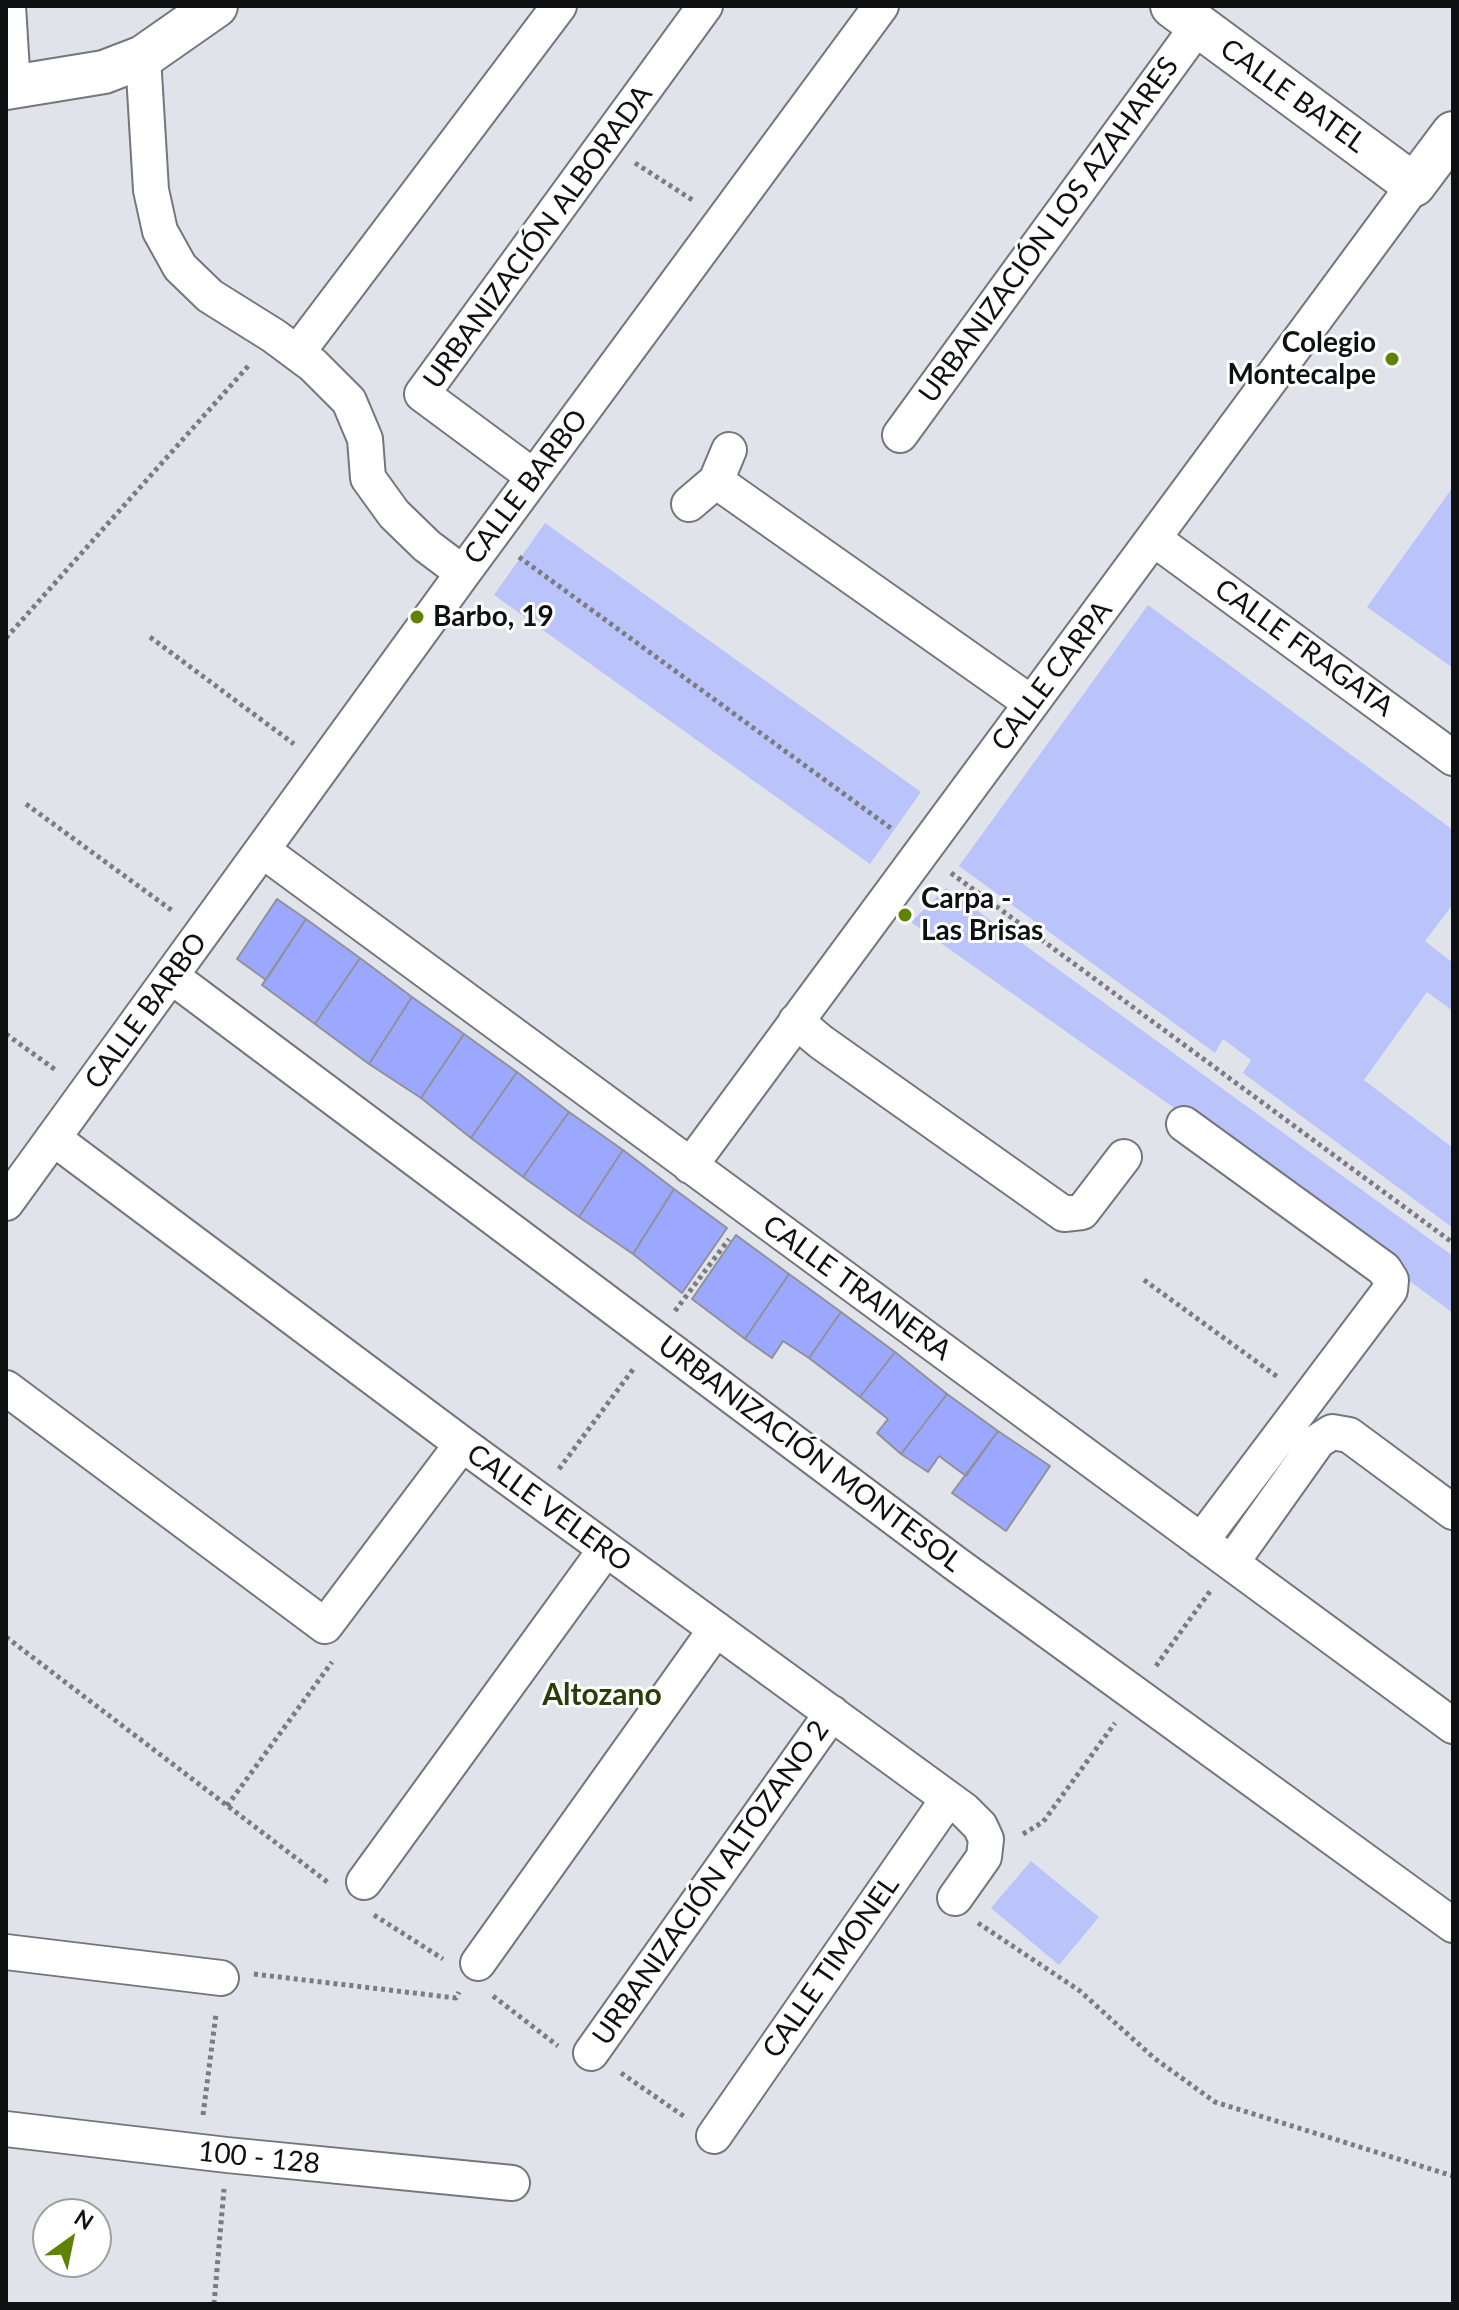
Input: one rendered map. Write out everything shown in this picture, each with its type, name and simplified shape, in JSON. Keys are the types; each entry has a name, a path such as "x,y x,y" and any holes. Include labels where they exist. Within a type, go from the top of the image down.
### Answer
{"street":[{"path":"8,6 10,88 104,72 143,57 216,6"},
{"path":"286,345 559,6"},
{"name":"URBANIZACIÓN ALBORADA","path":"534,477 422,394 705,6"},
{"name":"CALLE BARBO","path":"6,1203 490,535 881,6"},
{"name":"CALLE BATEL","path":"1185,16 1414,185"},
{"name":"URBANIZACIÓN LOS AZAHARES","path":"900,435 1185,16"},
{"path":"143,57 151,190 160,231 180,267 210,296 286,345 349,401 365,439 368,478 394,514 427,546 463,573"},
{"path":"1414,185 1453,133"},
{"name":"CALLE CARPA","path":"690,1166 1414,185"},
{"path":"689,504 716,481 729,450"},
{"path":"716,481 1031,703"},
{"name":"CALLE FRAGATA","path":"1154,539 1453,758"},
{"name":"CALLE TRAINERA","path":"262,850 1453,1726"},
{"name":"URBANIZACIÓN MONTESOL","path":"171,976 943,1554 1453,1925"},
{"path":"796,1021 821,1042 1064,1214 1082,1212 1124,1157"},
{"path":"1184,1124 1390,1276 1390,1290 1201,1541"},
{"name":"CALLE VELERO","path":"53,1138 462,1444 948,1799 980,1826 986,1839 984,1857 955,1898"},
{"path":"6,1388 325,1626 462,1444"},
{"path":"1232,1562 1318,1441 1332,1432 1349,1435 1453,1512"},
{"path":"364,1882 606,1549"},
{"path":"478,1963 716,1629"},
{"name":"URBANIZACIÓN ALTOZANO 2","path":"591,2053 832,1713"},
{"name":"CALLE TIMONEL","path":"714,2136 948,1799"},
{"path":"6,1952 221,1978"},
{"name":"100 - 128","path":"6,2129 512,2183"}],"path":[{"path":"604,143 723,220"},
{"path":"6,638 286,345"},
{"path":"490,535 1453,1243"},
{"path":"150,637 323,765"},
{"path":"26,804 203,933"},
{"path":"6,1034 87,1093"},
{"path":"1144,1280 1307,1399"},
{"path":"227,1806 334,1660 325,1626"},
{"path":"955,1898 978,1923 1080,1991 1154,2058 1215,2102 1453,2176"},
{"path":"214,2304 213,2153 221,1978 260,1973 456,1998 478,1963"}],"shaded area":[{"path":"1453,487 1453,668 1367,607"},
{"path":"545,523 921,792 870,864 494,595"},
{"path":"1148,605 1453,830 1453,904 1425,941 1453,963 1453,1011 1427,992 1364,1080 1453,1148 1453,1228 1243,1073 1251,1060 1223,1039 1215,1053 959,866"},
{"path":"946,888 1453,1256 1453,1313 1177,1110 911,922"},
{"path":"1031,1861 1099,1917 1059,1965 991,1908"}],"building":[{"path":"277,899 306,919 266,980 237,959"},
{"path":"306,919 360,958 315,1024 262,985"},
{"path":"360,958 412,997 369,1064 315,1024"},
{"path":"412,997 464,1034 421,1098 369,1064"},
{"path":"464,1034 517,1072 471,1138 421,1098"},
{"path":"517,1072 569,1112 523,1177 471,1138"},
{"path":"569,1112 623,1150 579,1217 523,1177"},
{"path":"623,1150 674,1189 633,1254 579,1217"},
{"path":"674,1189 727,1228 682,1293 633,1254"},
{"path":"736,1235 789,1274 745,1339 692,1299"},
{"path":"789,1274 841,1312 809,1358 783,1341 772,1358 745,1339"},
{"path":"841,1312 895,1352 860,1397 809,1358"},
{"path":"895,1352 947,1394 901,1454 877,1433 888,1419 860,1397"},
{"path":"947,1394 998,1431 966,1476 939,1456 928,1472 901,1454"},
{"path":"998,1431 1050,1466 1006,1531 952,1493"}],"place":[{"name":"Colegio Montecalpe","path":"1392,359"},
{"name":"Barbo, 19","path":"417,617"},
{"name":"Carpa - Las Brisas","path":"905,915"}],"district":[{"name":"Altozano","path":"602,1695"}]}
